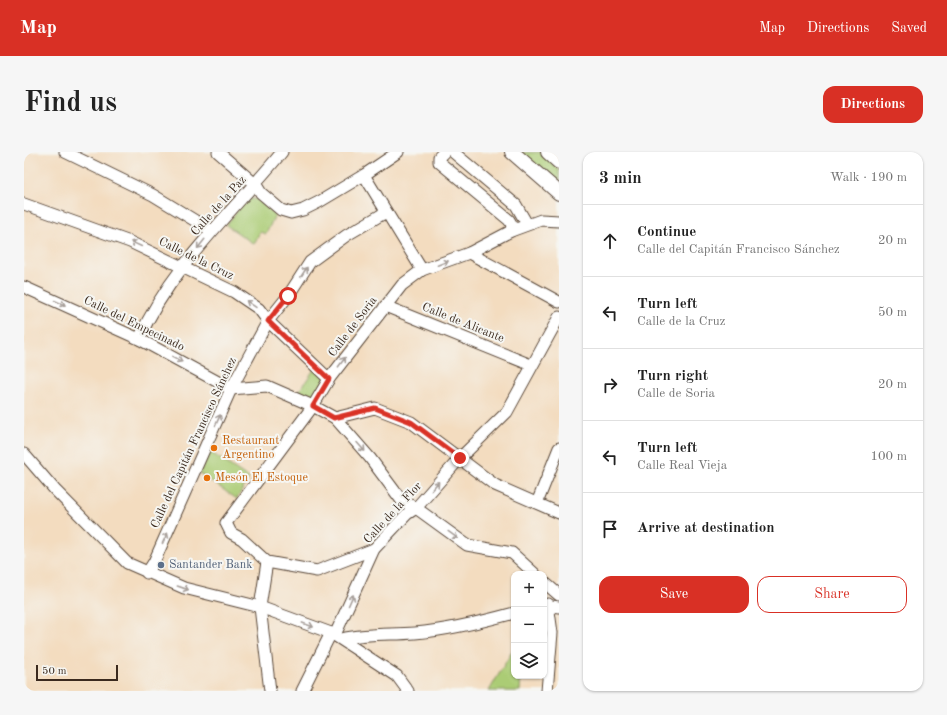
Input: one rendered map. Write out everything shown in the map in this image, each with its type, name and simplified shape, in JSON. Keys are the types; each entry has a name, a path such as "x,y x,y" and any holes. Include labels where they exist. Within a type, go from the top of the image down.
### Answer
{"main road":[{"path":"512,152 559,193"},
{"path":"548,152 559,162"}],"street":[{"path":"65,152 153,195 212,231"},
{"path":"218,152 256,185 261,193 280,210 290,213 303,210 364,175 398,152"},
{"name":"Calle de la Paz","path":"139,339 145,324 170,284 183,267 246,192 256,185 282,152"},
{"path":"444,152 439,157 438,162 509,220 512,225 511,231"},
{"path":"453,152 516,205 527,224"},
{"path":"364,175 422,270"},
{"name":"Calle de la Cruz","path":"24,204 130,242 234,292 259,309 268,321 329,379"},
{"name":"Calle del Capitán Francisco Sánchez","path":"147,573 154,562 196,470 231,389 268,321 288,296 310,262 347,235 386,212"},
{"name":"Calle de Soria","path":"268,562 242,539 231,533 226,523 313,406 329,379 402,285 422,270 469,252 527,224 541,220 559,221"},
{"path":"469,252 559,302"},
{"name":"Calle del Empecinado","path":"24,287 139,339 231,389"},
{"name":"Calle de Alicante","path":"385,306 531,365"},
{"name":"Calle de la Flor","path":"302,691 336,636 374,549 407,514 416,508 460,458 507,412 531,365 559,317"},
{"path":"231,389 267,386 313,406 334,418 370,458 402,501 416,508 467,545 512,553 533,571"},
{"path":"334,418 375,408 411,422 495,485 559,513"},
{"path":"537,503 559,448"},
{"path":"24,454 54,490 127,563 184,588 260,607 336,636 397,676 408,691"},
{"path":"270,691 260,607 268,562 317,571 374,549"},
{"path":"547,585 559,595"},
{"path":"547,605 559,607"},
{"path":"546,607 552,633 547,691"},
{"path":"336,636 415,633 457,628 511,614"}],"green space":[{"path":"541,152 559,170 559,186 520,153"},
{"path":"247,199 257,199 275,215 266,234 260,232 254,244 226,225"},
{"path":"315,368 327,379 313,404 295,397"},
{"path":"210,452 249,478 237,499 199,473"},
{"path":"511,653 511,679 521,679 520,691 489,691"}],"place":[{"name":"Restaurant Argentino","path":"214,448"},
{"name":"Mesón El Estoque","path":"207,478"},
{"name":"Santander Bank","path":"161,565"}],"route":[{"path":"288,296 268,321 329,379 313,406 334,418 375,408 411,422 460,458"}]}
